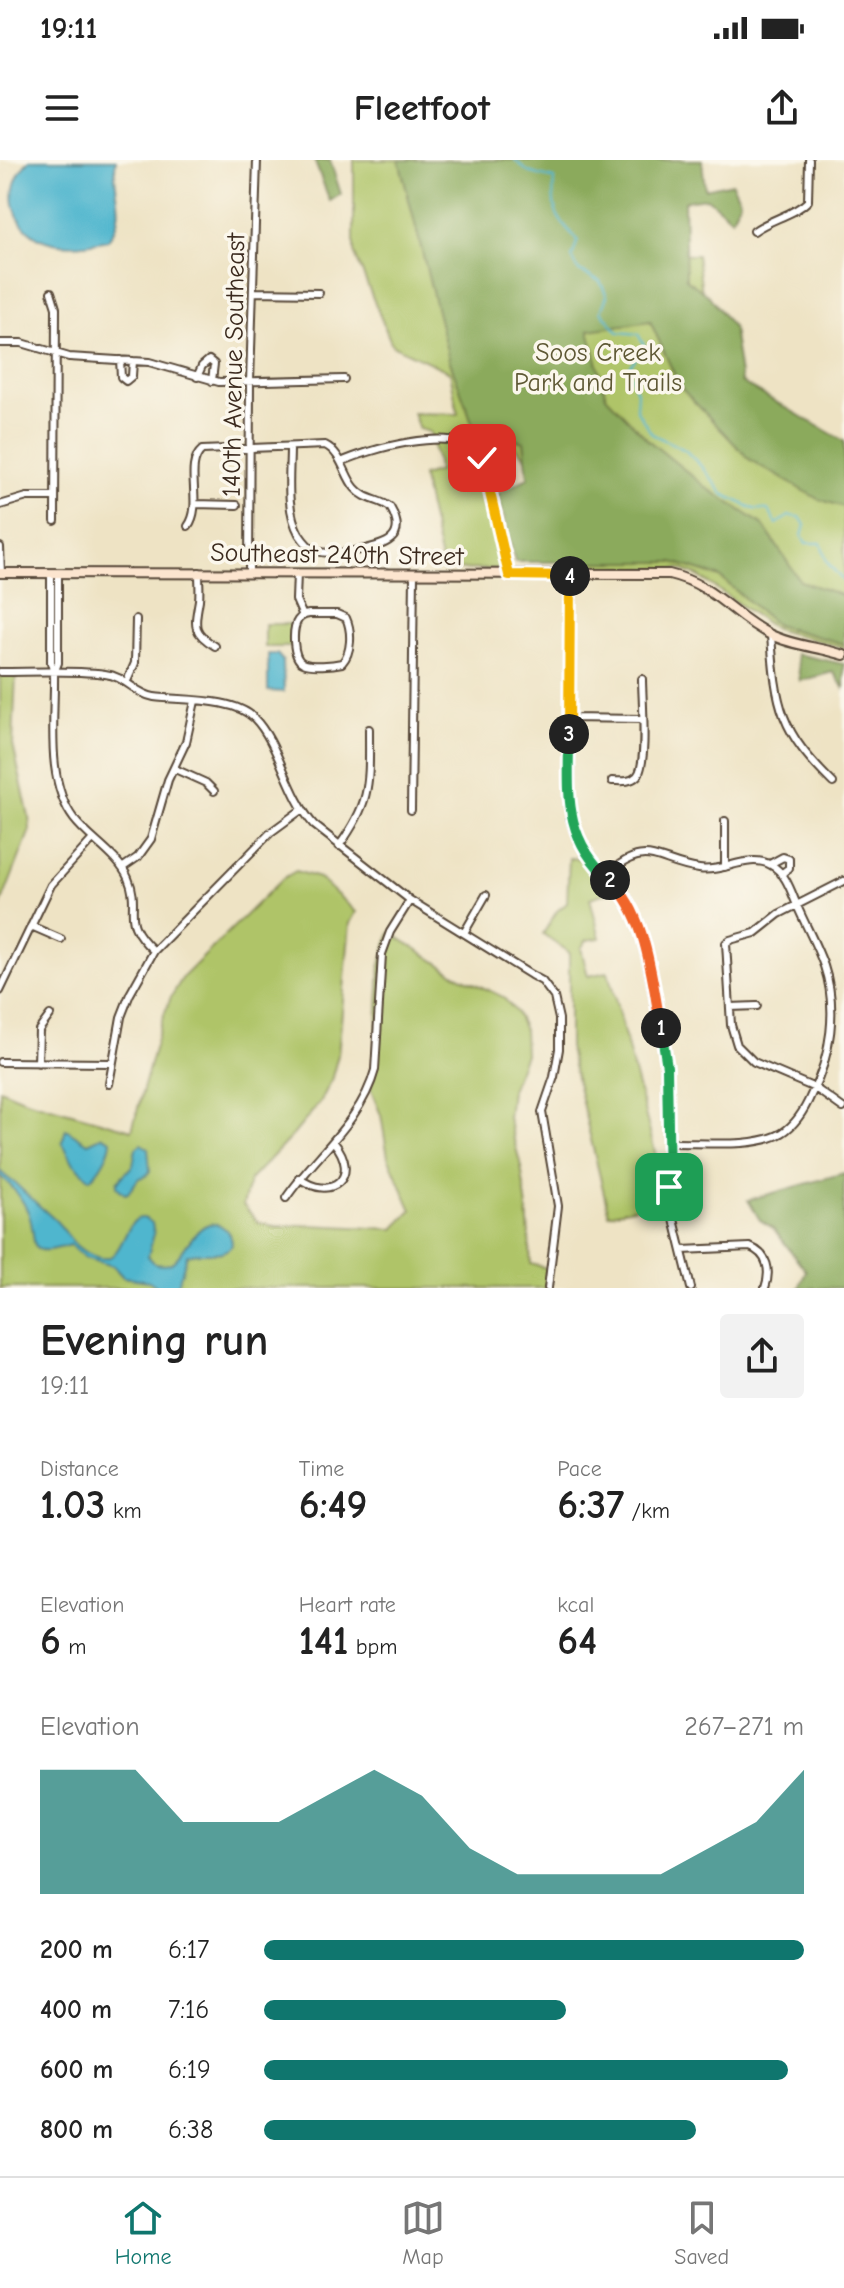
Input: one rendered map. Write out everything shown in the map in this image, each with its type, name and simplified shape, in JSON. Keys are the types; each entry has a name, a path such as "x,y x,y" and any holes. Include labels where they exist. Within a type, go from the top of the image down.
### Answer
{"main road":[{"name":"Southeast 240th Street","path":"1,573 571,576 656,573 686,578 708,589 771,635 844,655"}],"street":[{"name":"140th Avenue Southeast","path":"249,572 250,382 257,160"},
{"path":"754,231 767,221 802,207 808,201 809,160"},
{"path":"51,292 56,308 55,521"},
{"path":"254,292 319,293"},
{"path":"0,343 22,343 55,354 88,359 149,362 212,381 344,379"},
{"path":"120,360 121,377 126,381 132,376 133,361"},
{"path":"197,377 209,360 214,364 212,381"},
{"path":"341,462 369,449 422,439 475,449 482,458 509,575"},
{"path":"188,526 195,504 194,461 198,452 205,449 325,445 336,452 359,493 390,507 397,524 394,536 381,547 349,552 324,552 306,544 299,535 292,514 290,447"},
{"path":"0,505 27,497 54,497"},
{"path":"195,504 237,505"},
{"path":"0,547 1,573"},
{"path":"199,572 199,598 194,622 201,637 215,646"},
{"path":"54,573 51,663 60,789 72,816 122,868 130,884 135,930 154,951"},
{"path":"297,573 296,600 303,616"},
{"path":"411,810 414,575"},
{"path":"571,576 570,817 582,848 593,864 628,899 640,927 665,1051 669,1199 691,1288"},
{"path":"337,614 346,618 349,652 345,660 337,664 306,663 298,659 296,625 303,616 337,614"},
{"path":"127,681 136,656 136,619"},
{"path":"771,635 774,678 783,718 809,760 833,783"},
{"path":"0,672 105,674 127,681 147,695 238,707 256,720 301,810 339,846 410,900 542,981 554,997 559,1019 557,1067 542,1112 558,1206 548,1288"},
{"path":"612,781 631,780 641,771 642,679"},
{"path":"122,868 138,857 151,839 168,780 191,726 195,701"},
{"path":"569,718 642,719"},
{"path":"339,846 357,822 368,794 369,729"},
{"path":"175,769 206,783 214,791"},
{"path":"109,1084 121,1017 154,951 271,832 301,810"},
{"path":"725,821 725,867"},
{"path":"0,991 51,885 92,840"},
{"path":"605,876 621,861 640,854 698,869 755,861 770,864 781,874 825,968 828,1053 815,1088 794,1122 781,1134 758,1141 668,1143"},
{"path":"770,864 783,857 789,859 789,868 781,874"},
{"path":"726,943 755,933 779,914 844,881"},
{"path":"464,933 486,895"},
{"path":"286,1198 299,1178 362,1104 370,1088 375,1070 382,954 390,932 410,900"},
{"path":"31,926 61,939"},
{"path":"715,939 726,943"},
{"path":"726,943 733,1039 746,1057 815,1088 843,1108"},
{"path":"730,1007 757,1006"},
{"path":"38,1063 39,1030 50,1015"},
{"path":"0,1062 112,1063"},
{"path":"299,1178 310,1187 320,1188 340,1181 346,1173 347,1164 333,1141"},
{"path":"682,1250 750,1247 757,1250 767,1264 765,1288"}],"green space":[{"path":"314,160 330,160 341,194 330,201"},
{"name":"Soos Creek Park and Trails","path":"354,160 575,160 617,254 697,255 719,419 844,494 844,648 775,629 698,576 681,569 575,568 576,480 529,461 511,442 471,435 505,569 443,570 422,476 439,471 430,432 419,429 413,413 458,414 450,372 392,345 354,252"},
{"name":"Soos Creek Park and Trails","path":"399,160 702,160 705,189 732,183 740,200 732,219 707,198 684,201 686,279 709,296 733,328 741,382 844,441 844,507 818,499 750,460 680,387 650,321 589,330 606,396 649,441 707,488 763,525 800,581 844,596 844,644 776,625 720,577 673,562 515,562 498,493 528,478 524,442 473,425 449,359"},
{"path":"265,624 291,624 291,647 265,647"},
{"path":"796,654 844,664 844,688 833,672 800,681"},
{"path":"0,672 16,672 13,745 30,830 0,907"},
{"path":"569,858 582,859 613,891 590,898 600,938 587,940 581,948 588,976 608,972 660,1171 663,1200 609,1214 569,1049 569,952 543,934 557,911 567,903"},
{"path":"296,871 319,878 356,912 350,923 338,1055 331,1081 321,1101 250,1180 243,1205 258,1222 276,1227 309,1225 394,1229 412,1210 388,1157 381,1115 370,1088 375,1070 380,968 390,932 457,975 503,997 516,1012 524,1030 525,1054 511,1090 508,1118 521,1166 531,1264 550,1269 548,1288 0,1288 0,1089 26,1100 132,1130 162,1020 183,977 282,879"},
{"path":"844,1173 844,1288 799,1288 806,1271 773,1228 760,1220 748,1200"}],"water":[{"path":"30,160 116,160 119,210 108,240 60,244 39,238 28,230 20,220 13,196 15,183"},
{"path":"268,654 277,654 283,661 284,692 268,691"},
{"path":"66,1129 88,1143 103,1136 111,1140 104,1161 90,1179 74,1164 62,1142"},
{"path":"141,1144 148,1148 150,1171 125,1194 117,1187 117,1182 133,1165 136,1148"},
{"path":"0,1170 57,1222 78,1247 96,1257 107,1258 113,1254 132,1224 144,1218 152,1223 154,1234 148,1256 155,1264 172,1263 195,1234 209,1224 224,1228 232,1245 223,1252 187,1255 177,1288 159,1288 149,1281 123,1277 113,1266 85,1258 70,1245 38,1249 26,1207 0,1176"}],"waterway":[{"path":"515,160 528,172 554,179 554,207 578,240 572,257 579,271 600,281 607,296 601,311 618,332 638,334 645,347 628,368 637,392 636,409 652,434 685,450 723,494 754,509 768,510 777,524 789,516 800,517 805,525 802,536 806,543 821,543 827,562 844,582"}],"route":[{"path":"482,458 509,575 571,576 570,817 582,848 600,872 628,899 640,927 667,1067 669,1187"}]}
